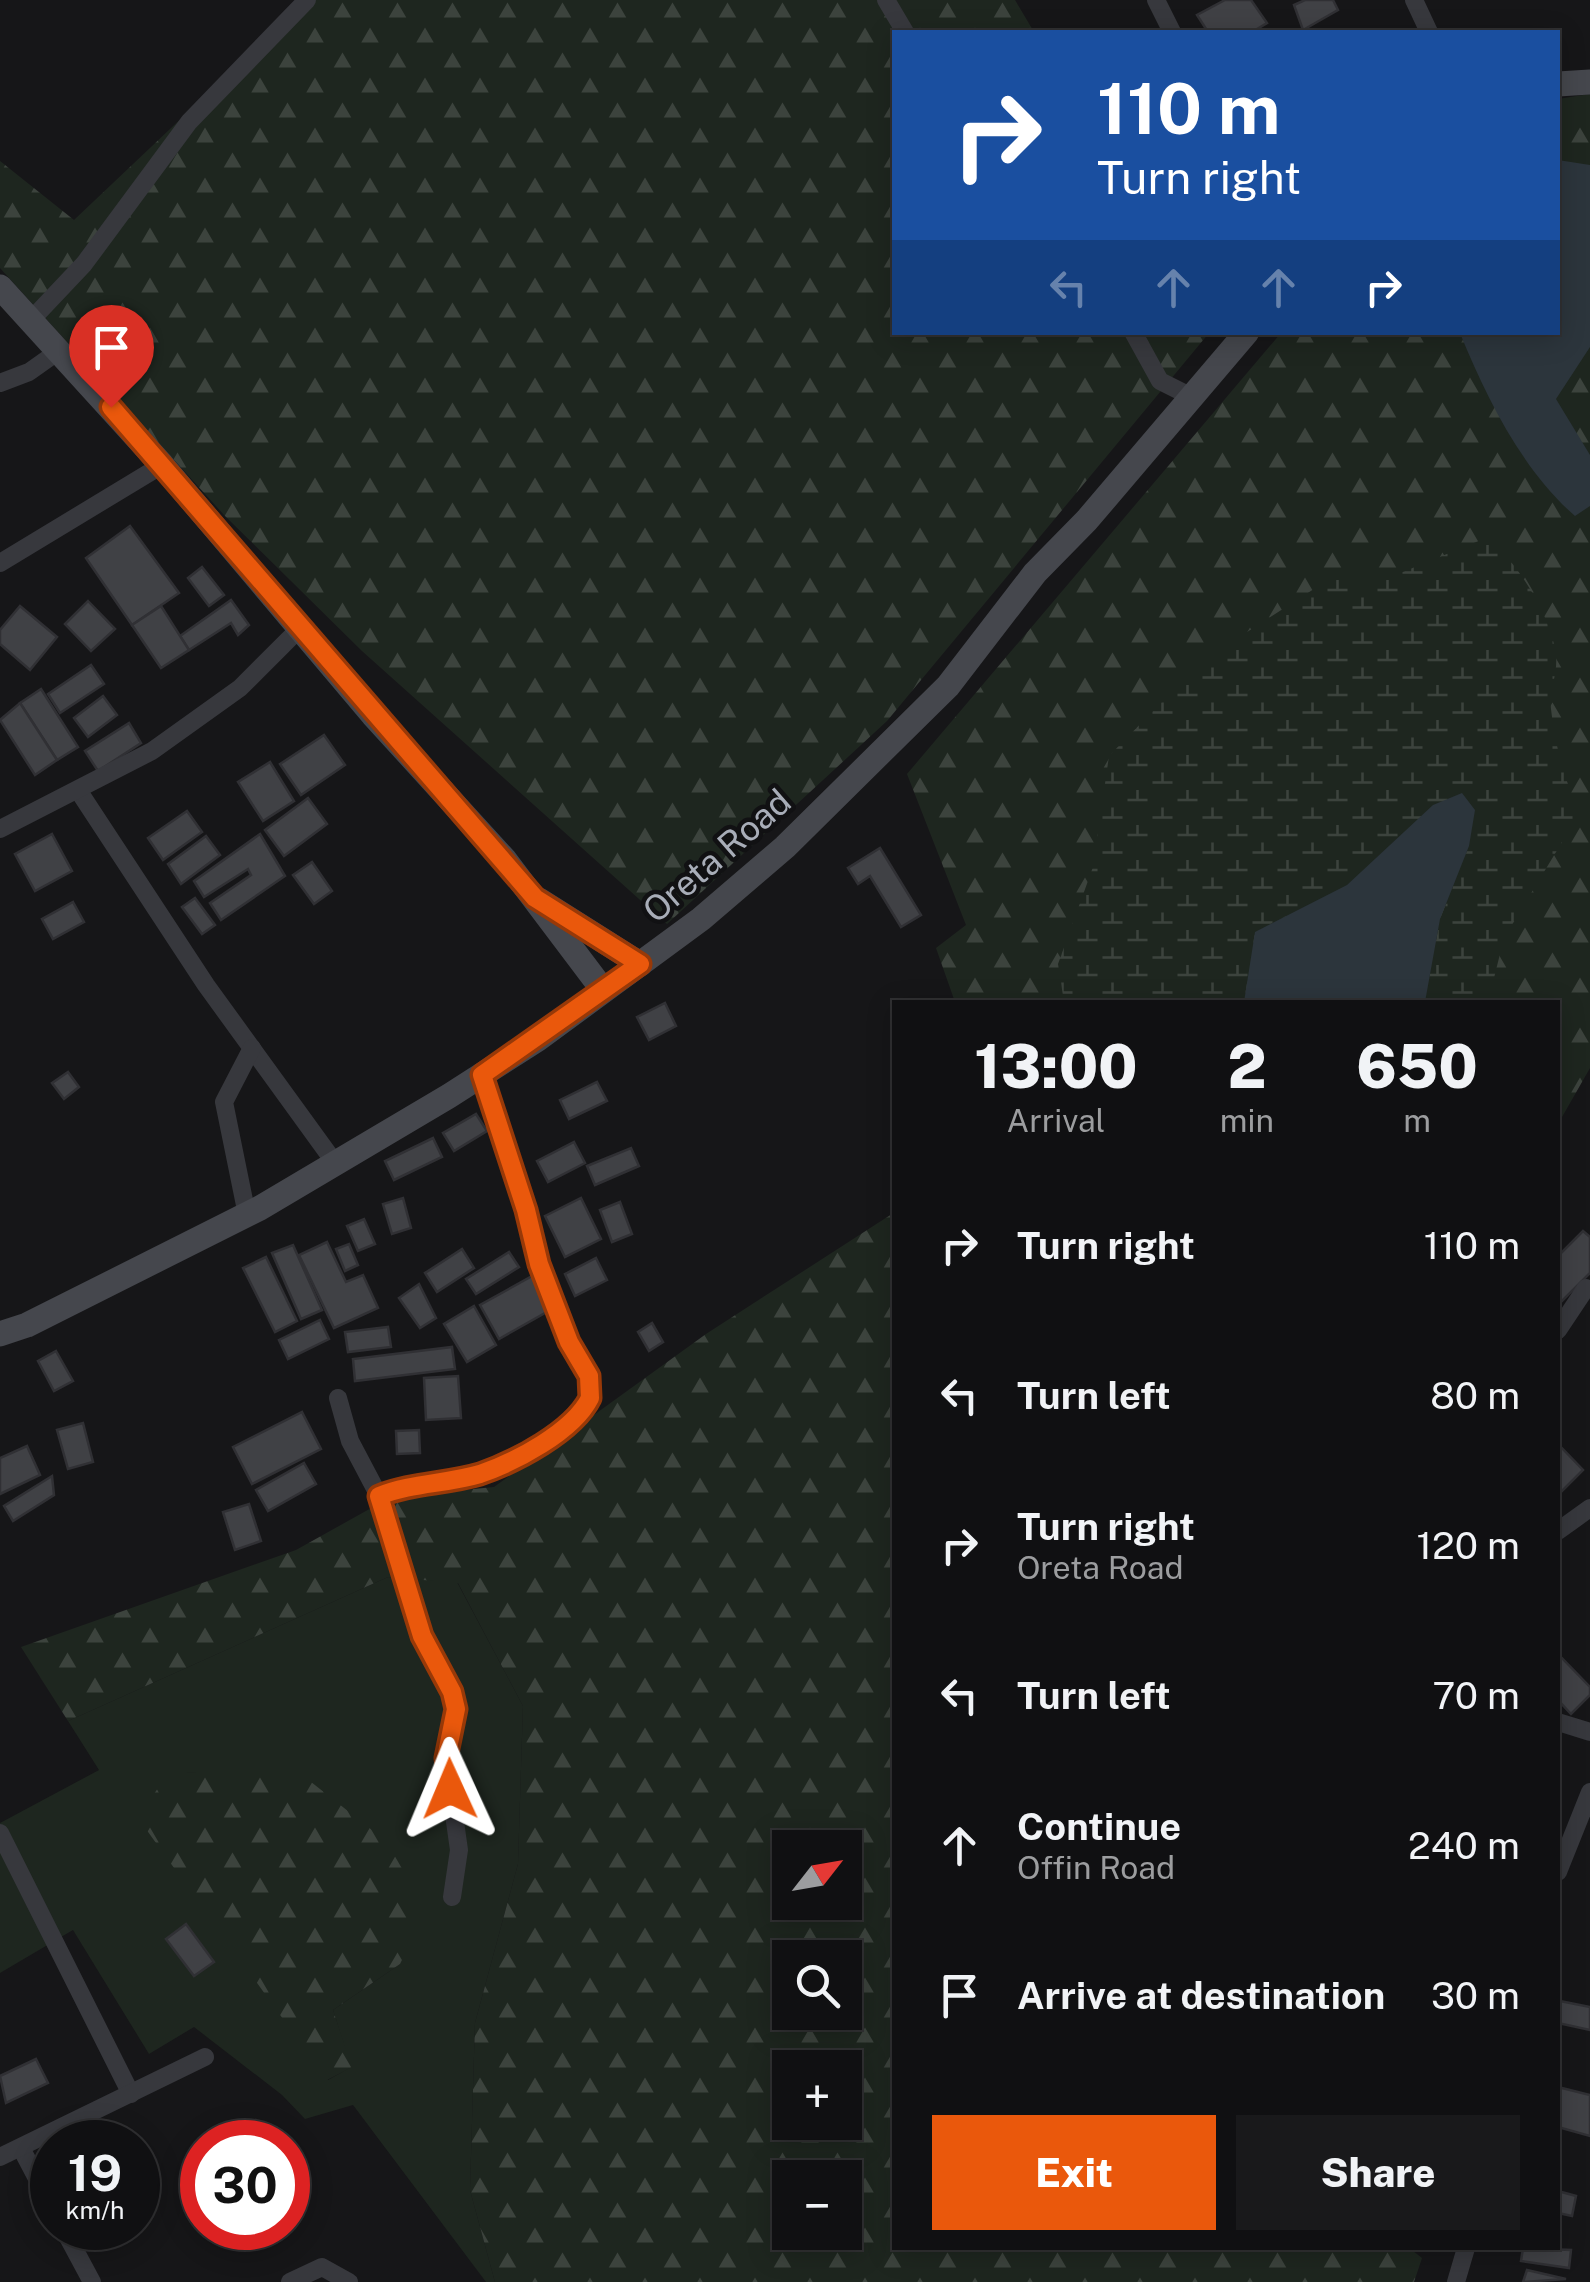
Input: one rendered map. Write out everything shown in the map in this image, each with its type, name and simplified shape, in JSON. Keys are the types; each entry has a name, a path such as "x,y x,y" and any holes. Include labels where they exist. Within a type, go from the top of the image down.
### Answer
{"street":[{"path":"32,318 84,264 188,122 307,0"},
{"path":"886,0 904,30"},
{"path":"1156,0 1171,30"},
{"path":"1414,0 1428,30"},
{"path":"1560,84 1590,82"},
{"path":"0,286 162,465 227,547 302,627 372,715 535,898 569,950 603,990"},
{"path":"1135,335 1160,381 1192,396"},
{"name":"Oreta Road","path":"0,1334 28,1325 247,1215 482,1075 640,964 785,848 948,686 1035,573 1087,520 1244,335"},
{"path":"0,383 29,372 60,350"},
{"path":"0,563 162,465"},
{"path":"0,829 152,751 240,688 302,627"},
{"path":"78,790 252,1048 336,1162"},
{"path":"535,898 640,964"},
{"path":"247,1215 224,1102 252,1048"},
{"path":"379,1496 402,1487 480,1474 561,1430 585,1409 592,1394 589,1376 569,1342 539,1264 523,1198 482,1075"},
{"path":"1560,1327 1586,1288"},
{"path":"338,1398 350,1440 379,1496 422,1636 452,1692 456,1709 446,1758 459,1850 452,1897"},
{"path":"1560,1530 1590,1508"},
{"path":"1560,1723 1590,1732"},
{"path":"1560,1867 1590,1792"},
{"path":"0,1832 131,2094"},
{"path":"0,2158 204,2057"},
{"path":"21,2148 30,2165"},
{"path":"75,2250 92,2282"},
{"path":"1456,2282 1465,2250"},
{"path":"290,2282 322,2267 349,2282"}],"green space":[{"path":"306,0 1015,0 1033,30 892,30 892,335 1207,335 887,721 667,924 362,651 225,516 0,268 0,161 74,220"},
{"path":"1590,94 1590,1068 1560,1120 1560,1000 954,1000 936,948 966,925 907,774 1279,335 1560,335 1560,99"},
{"path":"1486,538 1520,574 1540,607 1553,640 1553,723 1561,763 1579,814 1504,938 1488,1000 1425,1000 1440,919 1469,846 1389,849 1347,885 1255,932 1244,1000 1064,1000 1058,964 1093,867 1109,756 1202,661 1331,578 1393,576"},
{"path":"892,1214 892,2250 1412,2250 1422,2258 1414,2282 495,2282 470,2190 475,2023 518,1864 523,1706 458,1583 388,1577 68,1721 21,1647 296,1550 391,1497 494,1487 706,1334"},
{"path":"388,1577 457,1582 523,1706 518,1864 475,2023 470,2190 495,2282 486,2282 353,2105 305,2119 282,2095 194,2027 149,2054 73,1930 0,1973 0,1823 99,1770 68,1721","holes":["185,1772 241,1777 400,1964 333,2010 351,2067 328,2080"]},
{"path":"185,1772 306,1778 386,1841 426,1910 400,1964 333,2010 352,2067 327,2080 138,1818 160,1785"}],"shaded area":[{"path":"1560,160 1590,165 1590,347 1556,399 1590,455 1590,506 1575,516 1556,498 1522,455 1481,382 1461,335 1560,335"},
{"path":"1462,793 1475,810 1469,846 1440,919 1425,1000 1244,1000 1255,932 1347,885 1433,805"}],"building":[{"path":"1225,0 1251,0 1267,23 1255,30 1207,30 1197,15"},
{"path":"1305,0 1333,0 1338,10 1303,30 1294,5"},
{"path":"130,526 179,593 132,625 86,558"},
{"path":"202,567 224,595 209,606 188,578"},
{"path":"231,600 249,625 238,635 231,623 189,650 180,636"},
{"path":"88,601 115,629 91,651 65,624"},
{"path":"20,606 57,637 30,670 0,644 0,630"},
{"path":"161,606 189,650 161,668 132,625"},
{"path":"91,665 104,684 60,713 48,694"},
{"path":"41,689 78,747 57,760 20,703"},
{"path":"103,696 117,715 88,737 74,718"},
{"path":"20,703 57,760 35,775 0,720"},
{"path":"129,723 141,743 98,771 85,751"},
{"path":"324,735 345,765 301,795 280,764"},
{"path":"270,762 294,801 263,821 238,782"},
{"path":"308,798 327,824 284,856 265,830"},
{"path":"187,811 202,832 163,860 148,838"},
{"path":"52,834 72,871 35,891 15,854"},
{"path":"260,834 285,876 221,920 210,903 251,875 248,869 204,897 194,881"},
{"path":"206,836 220,855 181,884 168,864"},
{"path":"880,848 921,915 901,927 870,876 858,884 848,868"},
{"path":"312,862 332,891 314,904 293,875"},
{"path":"195,898 215,925 202,934 182,907"},
{"path":"73,902 84,922 53,939 42,919"},
{"path":"665,1003 676,1026 649,1040 637,1017"},
{"path":"68,1072 79,1087 64,1099 52,1083"},
{"path":"597,1082 607,1101 569,1119 560,1100"},
{"path":"476,1114 487,1131 454,1151 443,1133"},
{"path":"433,1138 442,1157 394,1180 385,1161"},
{"path":"574,1142 585,1163 548,1182 537,1161"},
{"path":"631,1148 639,1166 595,1185 587,1166"},
{"path":"403,1198 411,1228 392,1234 383,1204"},
{"path":"581,1198 601,1239 565,1257 545,1216"},
{"path":"620,1202 632,1234 612,1242 600,1210"},
{"path":"364,1219 375,1244 358,1251 347,1226"},
{"path":"1583,1231 1590,1237 1590,1273 1560,1303 1560,1254"},
{"path":"327,1242 346,1282 363,1275 378,1308 334,1328 299,1255"},
{"path":"349,1244 358,1265 345,1271 336,1249"},
{"path":"293,1245 322,1310 301,1319 272,1253"},
{"path":"462,1249 474,1268 437,1292 425,1273"},
{"path":"509,1252 519,1267 476,1294 466,1279"},
{"path":"266,1257 297,1321 275,1332 243,1268"},
{"path":"596,1258 607,1280 575,1296 565,1274"},
{"path":"534,1275 552,1309 499,1339 480,1305"},
{"path":"419,1284 436,1318 420,1328 399,1298"},
{"path":"474,1306 496,1345 467,1362 444,1324"},
{"path":"320,1320 329,1339 288,1359 279,1340"},
{"path":"652,1323 663,1342 649,1351 638,1332"},
{"path":"388,1327 391,1347 348,1352 345,1332"},
{"path":"452,1347 455,1369 355,1381 353,1359"},
{"path":"56,1351 73,1381 54,1391 38,1361"},
{"path":"458,1376 461,1418 426,1420 424,1378"},
{"path":"302,1412 321,1449 252,1484 233,1447"},
{"path":"83,1423 93,1462 68,1469 57,1430"},
{"path":"419,1430 420,1453 397,1454 396,1431"},
{"path":"27,1446 40,1475 0,1494 0,1458"},
{"path":"1560,1446 1583,1470 1560,1493"},
{"path":"304,1463 316,1484 268,1511 256,1490"},
{"path":"52,1476 54,1495 13,1521 4,1506"},
{"path":"249,1504 261,1541 235,1550 223,1512"},
{"path":"1560,1656 1590,1687 1590,1695 1571,1714 1560,1702"},
{"path":"186,1924 214,1962 194,1976 166,1939"},
{"path":"1560,2001 1590,2007 1590,2030 1560,2023"},
{"path":"36,2059 48,2083 6,2103 0,2076"},
{"path":"1560,2088 1590,2095 1590,2136 1560,2128"},
{"path":"1560,2192 1576,2196 1572,2216 1560,2213"},
{"path":"1523,2250 1571,2250 1569,2268 1521,2261"},
{"path":"1527,2270 1566,2279 1523,2282"}],"route":[{"path":"111,407 227,547 302,627 372,715 535,898 640,964 482,1075 491,1113 519,1186 539,1264 569,1342 589,1376 592,1394 585,1409 561,1430 480,1474 402,1487 379,1496 422,1636 452,1692 456,1709 446,1758 450,1789"}]}
